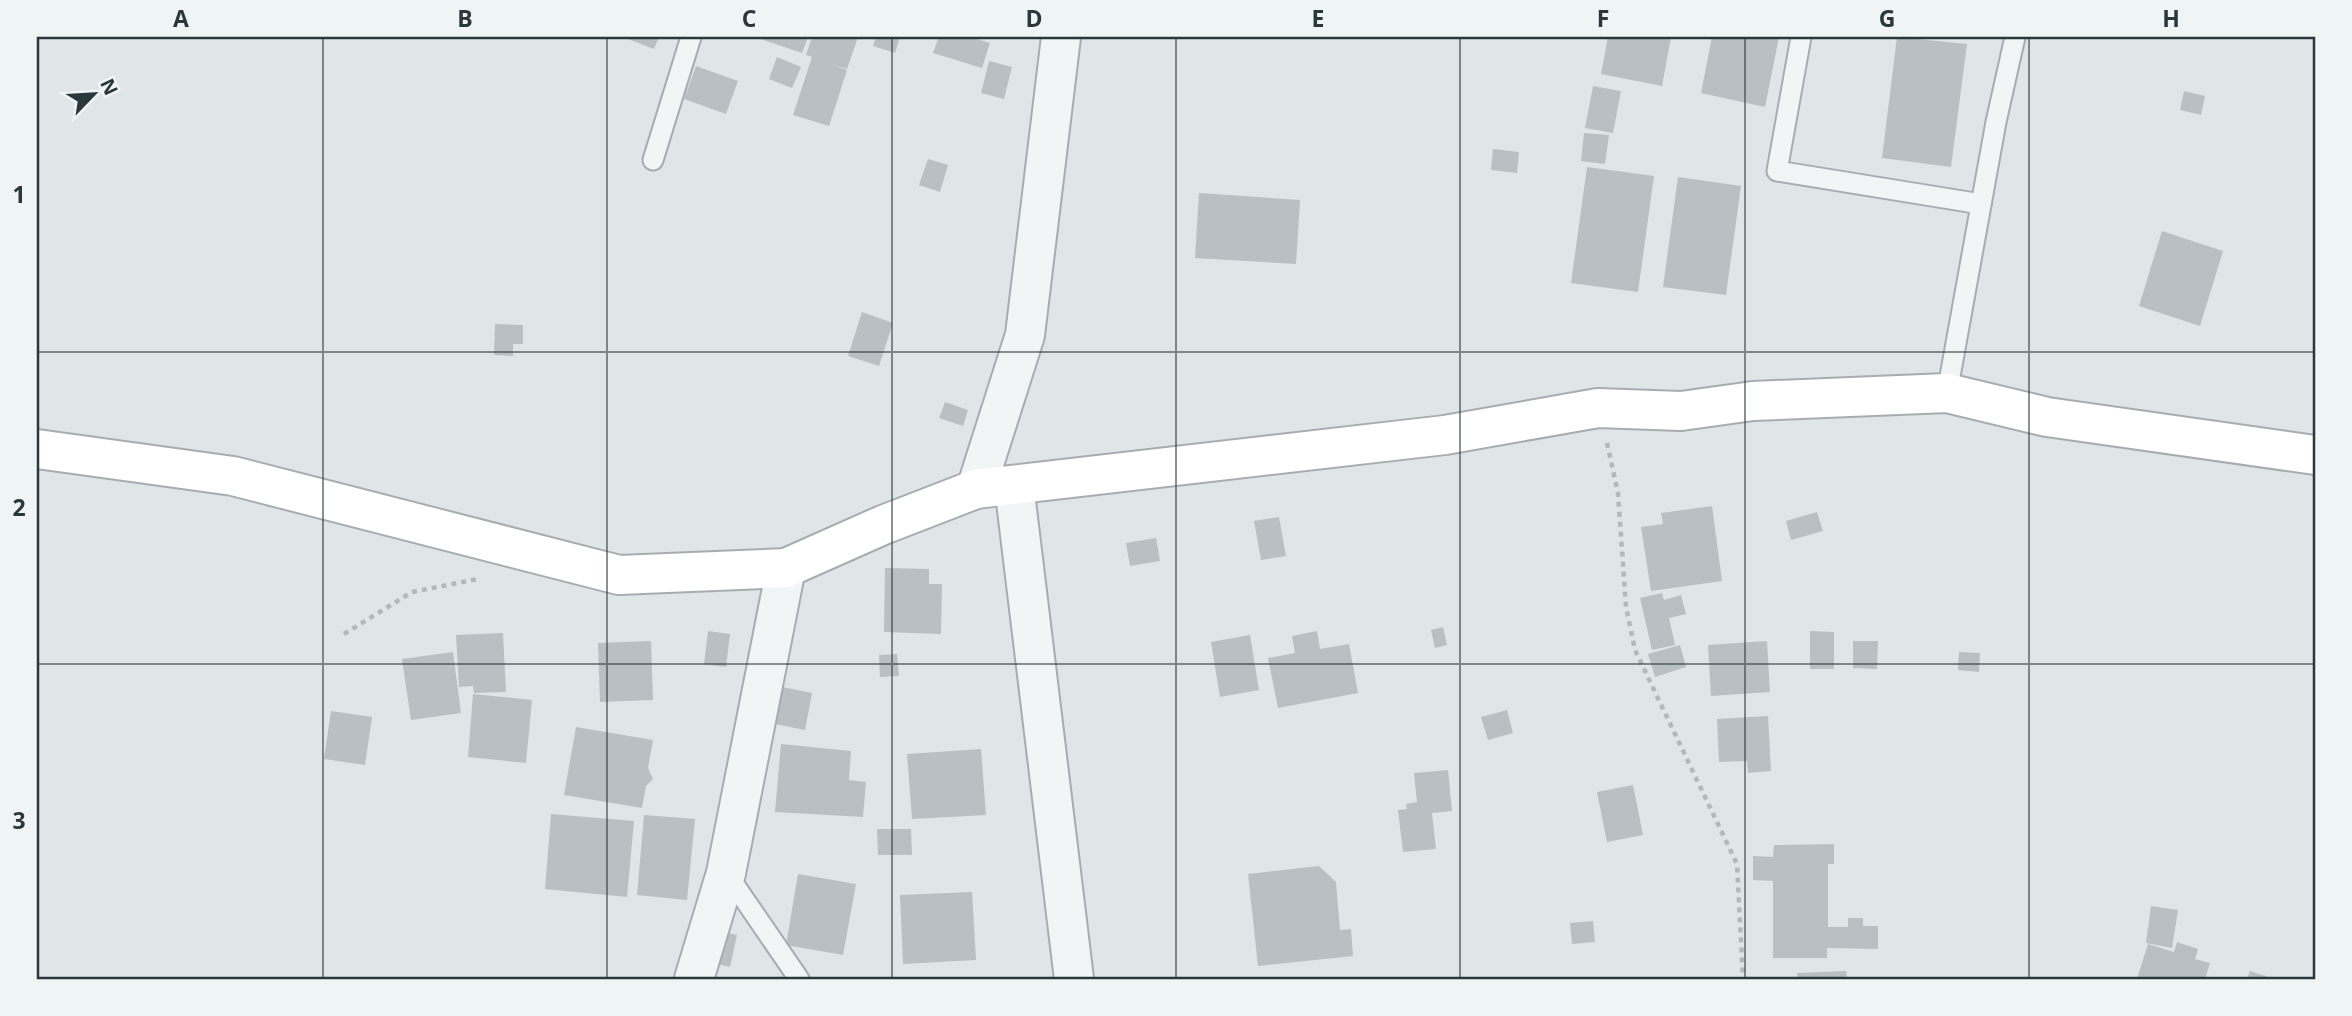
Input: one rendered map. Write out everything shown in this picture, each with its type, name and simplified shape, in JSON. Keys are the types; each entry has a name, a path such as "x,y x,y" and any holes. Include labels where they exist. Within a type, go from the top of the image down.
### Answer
{"street":[{"path":"976,489 1025,335 1061,37"},
{"path":"37,449 233,476 619,575 786,569 883,525 976,489 1445,435 1598,408 1681,411 1753,401 1947,393 2047,416 2315,455"},
{"path":"1014,485 1074,979"},
{"path":"694,979 726,873 786,569"}],"lane":[{"path":"653,160 691,37"},
{"path":"1801,37 1777,171 1981,204"},
{"path":"1947,393 2015,37"},
{"path":"726,873 799,979"}],"path":[{"path":"1598,408 1618,493 1626,607 1635,650 1737,864 1743,979"},
{"path":"344,634 412,592 488,579"}],"building":[{"path":"623,37 659,37 654,49"},
{"path":"755,37 808,37 802,53"},
{"path":"812,37 858,37 847,69 830,64 847,70 829,126 793,115 812,57 806,55"},
{"path":"876,37 900,37 895,53 873,46"},
{"path":"939,37 970,37 990,43 982,68 933,53"},
{"path":"1608,37 1671,37 1662,86 1601,74"},
{"path":"1712,37 1779,37 1765,107 1701,93"},
{"path":"1897,37 1967,44 1951,167 1882,158"},
{"path":"777,57 801,67 792,88 769,79"},
{"path":"989,61 1012,67 1004,99 981,93"},
{"path":"696,66 738,81 726,114 684,99"},
{"path":"1593,86 1621,91 1613,133 1585,128"},
{"path":"2184,91 2205,96 2201,115 2180,110"},
{"path":"1584,133 1609,135 1605,164 1581,161"},
{"path":"1493,149 1519,152 1517,173 1491,170"},
{"path":"928,159 948,165 940,192 919,185"},
{"path":"1587,167 1654,176 1638,292 1571,283"},
{"path":"1678,177 1741,186 1726,295 1663,287"},
{"path":"1199,193 1300,200 1296,264 1195,258"},
{"path":"2162,231 2223,251 2200,326 2139,306"},
{"path":"862,312 893,323 879,366 848,356"},
{"path":"495,324 523,325 523,344 513,344 513,356 494,355"},
{"path":"945,402 968,410 963,426 939,418"},
{"path":"1712,506 1722,581 1651,591 1641,527 1663,524 1661,513"},
{"path":"1817,512 1823,531 1791,540 1786,521"},
{"path":"1279,517 1286,556 1261,560 1254,521"},
{"path":"1156,538 1160,561 1130,566 1126,543"},
{"path":"885,568 929,569 929,584 942,584 941,634 884,632"},
{"path":"1662,593 1664,600 1681,595 1686,614 1669,618 1675,645 1652,650 1640,598"},
{"path":"1443,627 1447,645 1435,648 1431,630"},
{"path":"708,631 730,634 726,667 704,664"},
{"path":"1317,631 1320,649 1349,644 1358,693 1278,708 1268,658 1295,653 1292,636"},
{"path":"1810,631 1834,632 1834,669 1810,669"},
{"path":"503,633 506,692 474,693 473,686 459,687 456,635"},
{"path":"1250,635 1259,690 1220,697 1211,642"},
{"path":"651,641 653,700 600,702 598,643"},
{"path":"1767,641 1770,692 1711,696 1708,645"},
{"path":"1853,641 1878,641 1877,669 1853,668"},
{"path":"1680,645 1686,667 1655,677 1648,654"},
{"path":"453,652 461,713 411,720 402,659"},
{"path":"1959,652 1980,653 1979,672 1958,670"},
{"path":"897,654 899,676 880,677 879,655"},
{"path":"782,687 812,693 805,730 775,724"},
{"path":"473,694 532,700 526,763 468,757"},
{"path":"1507,710 1513,733 1488,740 1481,717"},
{"path":"331,711 372,717 365,765 324,759"},
{"path":"1768,716 1771,771 1748,773 1747,761 1719,762 1717,719"},
{"path":"576,727 653,740 648,768 653,779 646,786 642,808 564,795"},
{"path":"781,744 851,751 849,780 866,782 863,817 775,812"},
{"path":"981,749 986,815 912,819 907,754"},
{"path":"1448,770 1452,811 1432,813 1436,849 1403,852 1398,810 1407,809 1406,804 1417,802 1414,773"},
{"path":"1633,785 1643,835 1607,842 1597,792"},
{"path":"551,814 634,821 627,897 545,889"},
{"path":"644,815 695,819 687,900 637,895"},
{"path":"877,829 911,829 912,855 878,855"},
{"path":"1834,844 1834,864 1828,864 1828,927 1848,927 1848,918 1863,918 1863,926 1878,926 1878,949 1827,948 1827,958 1773,958 1773,881 1753,880 1753,856 1773,857 1774,845"},
{"path":"1319,866 1336,882 1340,930 1351,929 1353,956 1258,966 1248,874"},
{"path":"798,874 856,884 843,955 786,945"},
{"path":"972,892 976,960 903,964 900,895"},
{"path":"2151,906 2178,910 2172,948 2146,943"},
{"path":"1593,921 1595,942 1572,944 1570,923"},
{"path":"719,931 737,935 730,967 713,963"},
{"path":"2177,942 2198,949 2195,959 2210,963 2205,979 2137,979 2148,944 2174,952"},
{"path":"1846,971 1847,979 1798,979 1797,973"},
{"path":"2250,971 2275,979 2247,979"}]}
